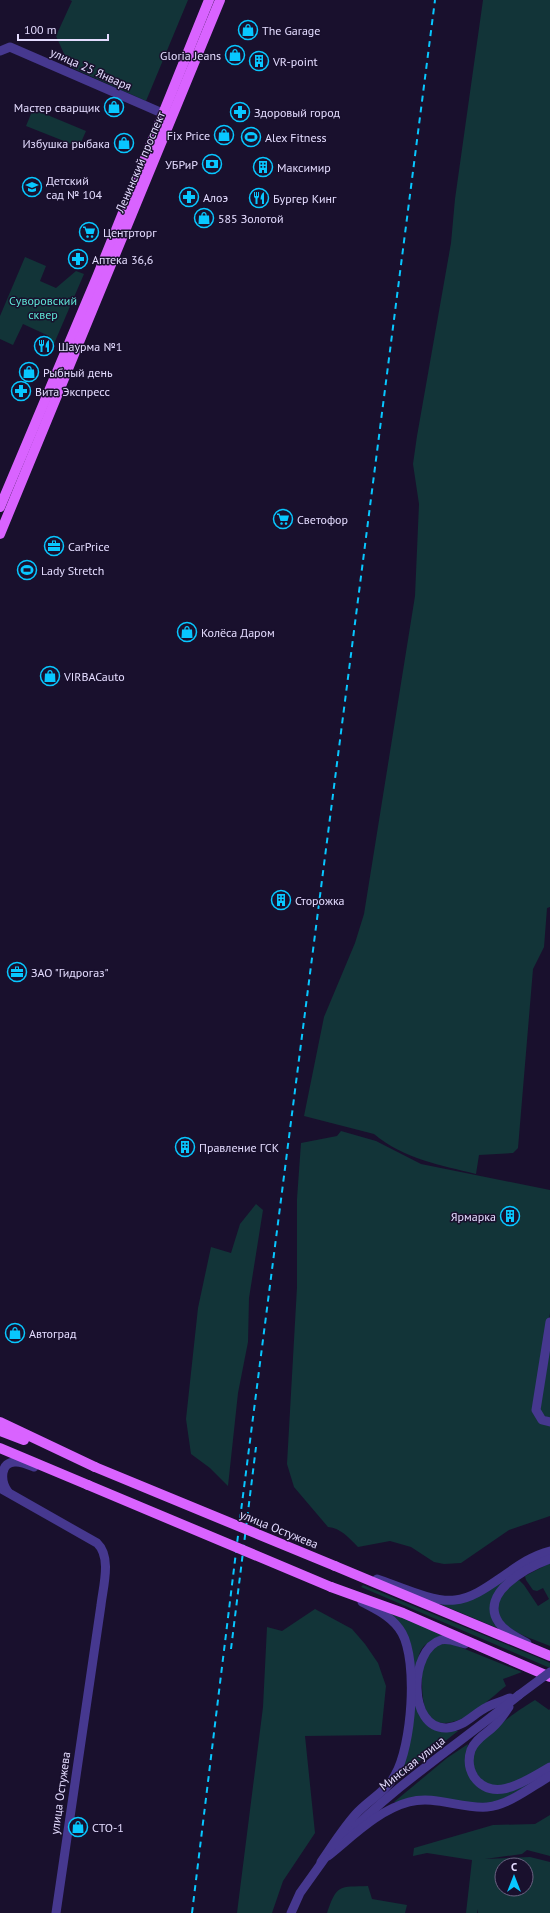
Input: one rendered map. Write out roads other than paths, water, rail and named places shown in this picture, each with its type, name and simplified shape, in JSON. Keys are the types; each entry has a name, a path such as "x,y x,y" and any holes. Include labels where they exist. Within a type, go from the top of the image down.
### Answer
{"main road":[{"name":"Ленинский проспект","path":"0,534 168,116 209,0"},
{"name":"Ленинский проспект","path":"0,507 168,116 220,0"},
{"name":"улица Остужева","path":"0,1422 95,1467 547,1655"},
{"path":"0,1431 95,1467"},
{"path":"0,1448 331,1586 403,1613 550,1677"}],"street":[{"name":"улица 25 Января","path":"0,51 10,47 168,116"},
{"path":"550,1322 536,1410 542,1420 550,1422"},
{"path":"0,1454 22,1456"},
{"path":"4,1490 1,1474 4,1467 12,1462 23,1463 88,1485"},
{"name":"улица Остужева","path":"4,1490 97,1543 104,1550 105,1560 101,1605 56,1913"},
{"path":"335,1566 432,1598 454,1600 471,1595 526,1561 550,1551"},
{"path":"547,1655 503,1627 495,1615 494,1607 499,1593 510,1581 525,1570 550,1559"},
{"path":"321,1862 356,1814 383,1790 395,1776 406,1750 410,1707 410,1662 402,1633 388,1617 331,1586"},
{"path":"519,1694 486,1707 463,1724 447,1728 439,1727 426,1719 421,1711 419,1699 419,1669 422,1657 428,1649 436,1642 445,1640 456,1641 522,1664"},
{"name":"Минская улица","path":"291,1913 304,1887 321,1862 376,1807 519,1694 550,1672"},
{"path":"519,1694 493,1728 473,1746 469,1757 471,1771 484,1786 498,1790 522,1783 550,1767"},
{"path":"321,1862 389,1809 404,1803 427,1799 482,1807 494,1806 550,1776"}],"railway":[{"path":"192,1913 241,1511 435,0"},
{"path":"231,1649 256,1447"}],"place":[{"name":"The Garage","path":"248,30"},
{"name":"Gloria Jeans","path":"235,55"},
{"name":"VR-point","path":"259,61"},
{"name":"Мастер сварщик","path":"114,107"},
{"name":"Здоровый город","path":"240,112"},
{"name":"Fix Price","path":"224,135"},
{"name":"Alex Fitness","path":"251,137"},
{"name":"Избушка рыбака","path":"124,143"},
{"name":"УБРиР","path":"212,164"},
{"name":"Максимир","path":"263,167"},
{"name":"Детский сад № 104","path":"32,187"},
{"name":"Алоэ","path":"189,197"},
{"name":"Бургер Кинг","path":"259,198"},
{"name":"585 Золотой","path":"204,218"},
{"name":"Центрторг","path":"89,232"},
{"name":"Аптека 36,6","path":"78,259"},
{"name":"Шаурма №1","path":"44,346"},
{"name":"Рыбный день","path":"29,372"},
{"name":"Вита Экспресс","path":"21,391"},
{"name":"Светофор","path":"283,519"},
{"name":"CarPrice","path":"54,546"},
{"name":"Lady Stretch","path":"27,570"},
{"name":"Колёса Даром","path":"187,632"},
{"name":"VIRBACauto","path":"50,676"},
{"name":"Сторожка","path":"281,900"},
{"name":"ЗАО \"Гидрогаз\"","path":"17,972"},
{"name":"Правление ГСК","path":"185,1147"},
{"name":"Ярмарка","path":"510,1216"},
{"name":"Автоград","path":"15,1333"},
{"name":"СТО-1","path":"78,1827"}],"park label":[{"name":"Суворовский сквер","path":"43,307"}]}
